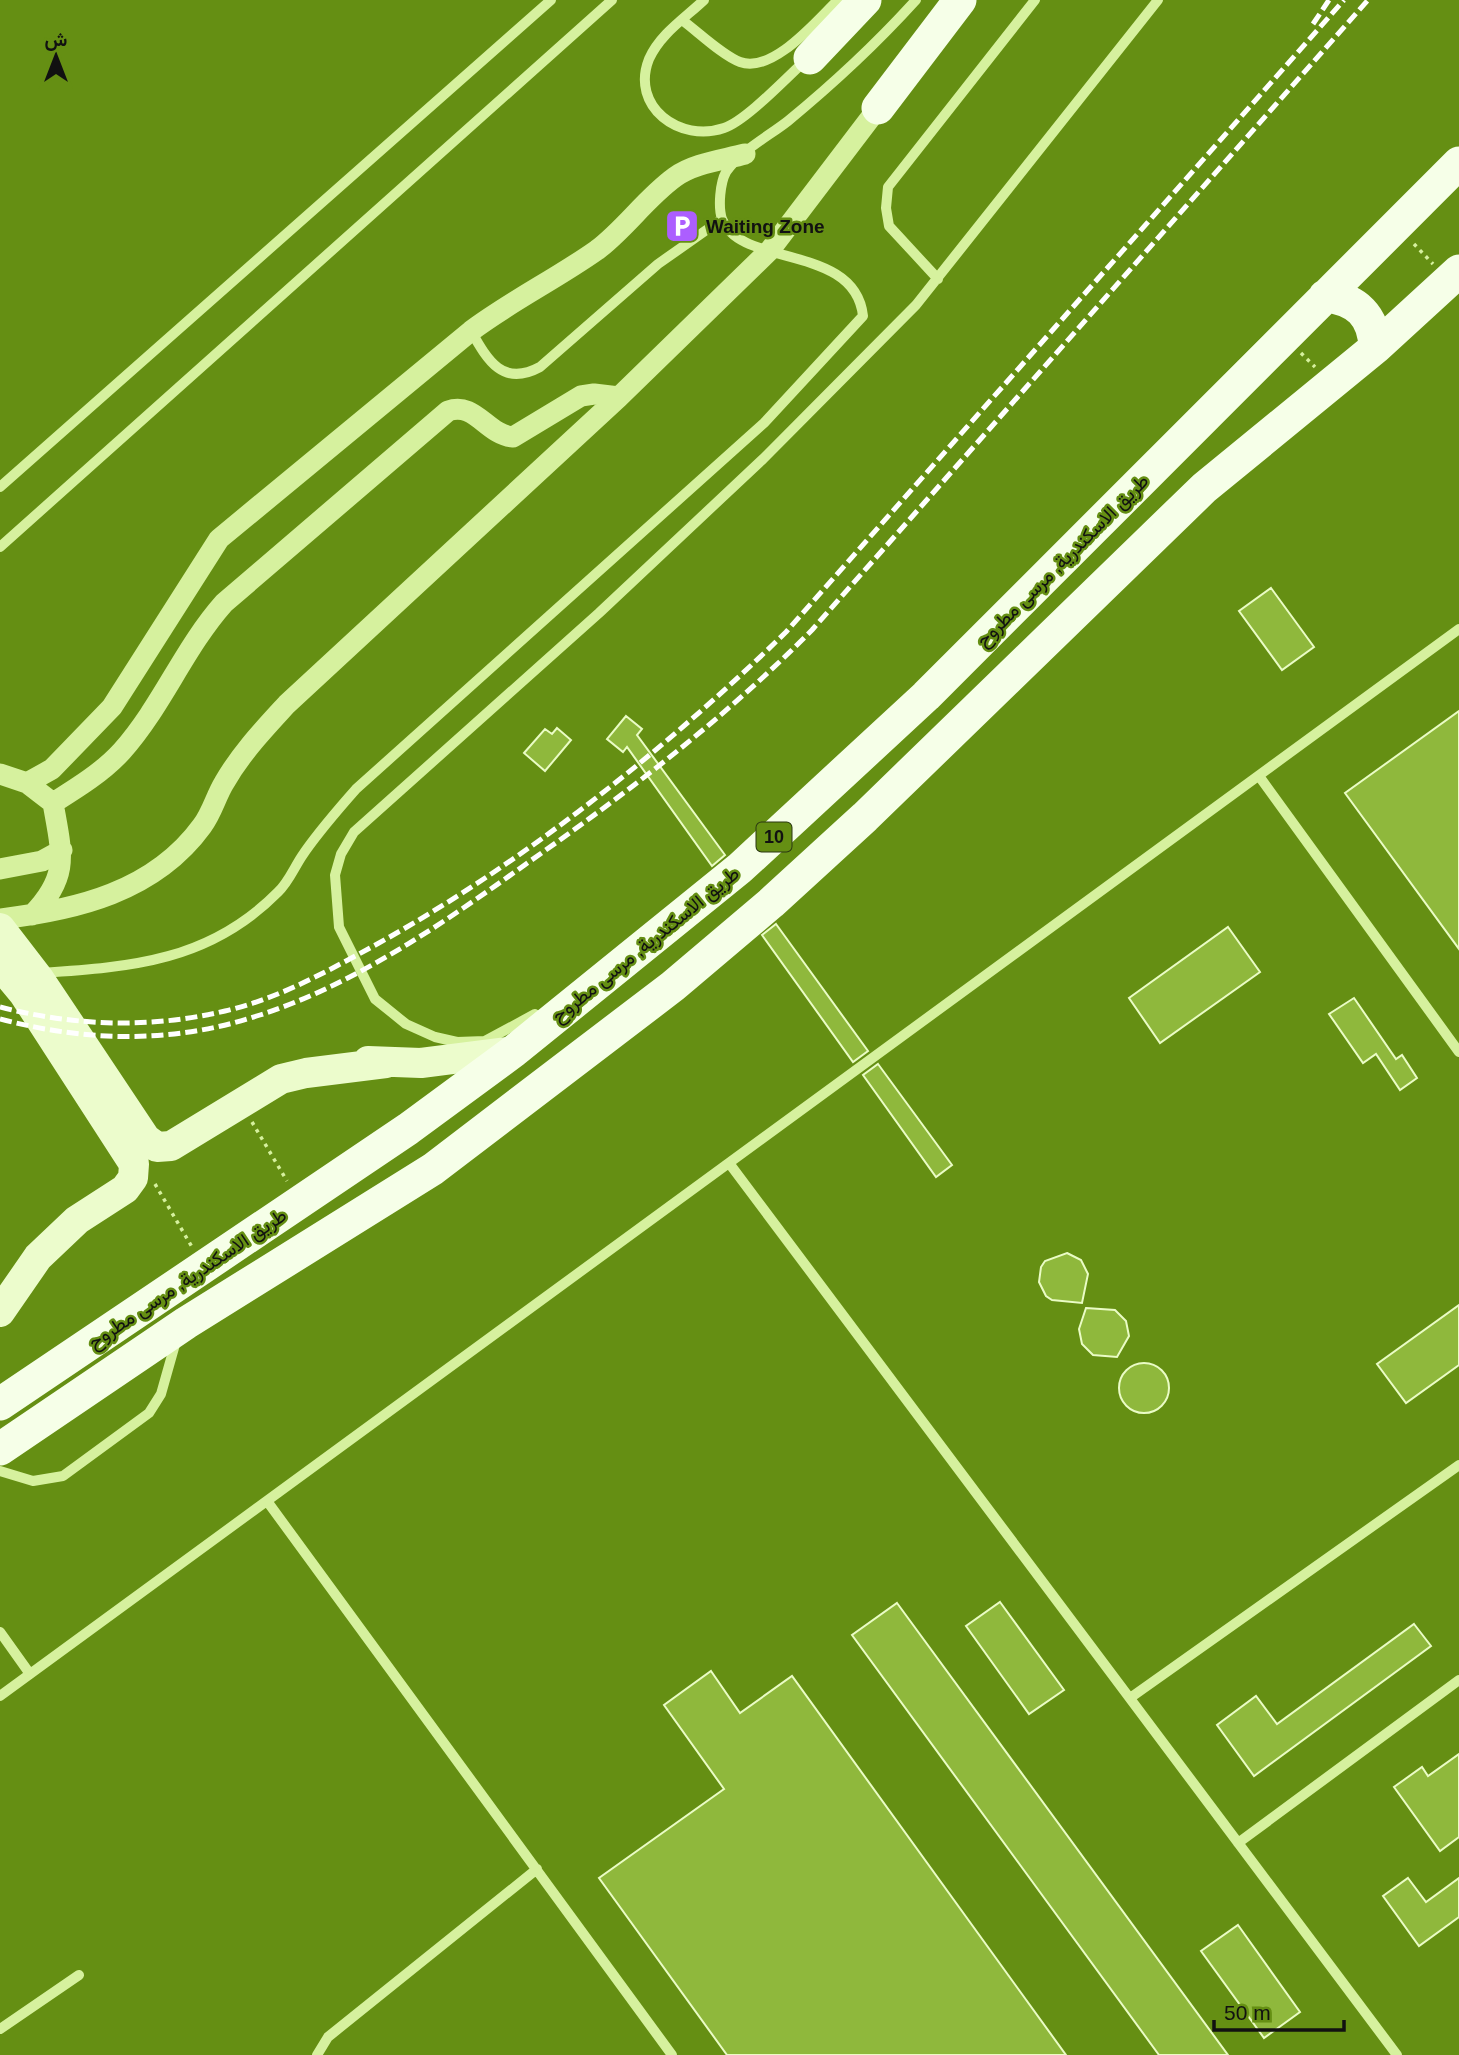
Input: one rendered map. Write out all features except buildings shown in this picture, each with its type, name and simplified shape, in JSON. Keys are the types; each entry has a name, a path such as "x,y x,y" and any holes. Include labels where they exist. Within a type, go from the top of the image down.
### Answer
{"main road":[{"path":"810,58 865,0"},
{"path":"878,108 960,0"},
{"name":"طريق الاسكندرية, مرسى مطروح","path":"0,1404 408,1129 514,1051 642,949 853,766 1459,163"},
{"name":"طريق الاسكندرية, مرسى مطروح","path":"0,1449 186,1323 433,1169 673,986 865,817 1204,488 1375,348 1454,276"},
{"path":"1325,296 1341,297 1362,310 1374,331 1375,348"}],"street":[{"path":"0,919 62,911 115,895 163,866 203,825 225,781 254,740 287,704 619,397 770,250 878,108"},
{"path":"27,783 52,769 112,707 219,539 471,331 510,302 549,283 599,248 675,177 692,168 746,154"},
{"path":"53,803 105,767 122,751 141,728 201,632 224,603 448,411 470,411 502,435 513,437 581,396 605,394 619,397"},
{"path":"0,774 27,783 53,803 62,850 52,894 32,915"},
{"path":"0,869 42,861 62,850"},
{"path":"0,928 95,1084 104,1118 134,1164 133,1178 125,1189 77,1220 38,1257 0,1312"},
{"path":"0,965 95,1084 151,1144 171,1146 240,1102 294,1075 386,1063 452,1061 514,1051"},
{"path":"142,1133 159,1134 175,1130 266,1071 292,1061 323,1057 386,1063"}],"lane":[{"path":"0,487 551,0"},
{"path":"0,547 612,0"},
{"path":"704,0 655,47 646,68 644,90 658,113 689,130 711,131 733,125 810,58"},
{"path":"682,20 740,62 760,62 779,55 838,0"},
{"path":"0,973 25,975 142,964 194,950 240,925 280,891 303,855 356,789 764,423 863,316 858,295 846,280 732,232 722,219 721,195 726,172 828,87 916,0"},
{"path":"938,279 889,226 886,208 888,187 1035,0"},
{"path":"642,949 507,1032 485,1041 457,1042 435,1037 406,1024 375,999 339,927 335,875 341,854 354,832 599,613 763,459 916,305 1158,0"},
{"path":"471,331 486,357 500,369 514,375 525,375 540,367 658,264 722,219"},
{"path":"0,1696 1459,629"},
{"path":"1259,776 1459,1052"},
{"path":"729,1163 1397,2055"},
{"path":"0,1471 33,1482 62,1476 149,1413 161,1394 170,1355 186,1323"},
{"path":"1130,1698 1459,1465"},
{"path":"267,1501 672,2055"},
{"path":"0,1632 30,1674"},
{"path":"1238,1843 1459,1681"},
{"path":"317,2055 328,2037 537,1870"},
{"path":"0,2029 79,1975"}],"path":[{"path":"1396,225 1454,276"},
{"path":"1285,336 1332,384"},
{"path":"240,1102 299,1202"},
{"path":"134,1164 149,1174 204,1267"}],"railway":[{"path":"1313,24 1329,0"},
{"path":"0,1007 56,1018 140,1023 197,1017 263,1000 335,967 426,915 482,880 589,804 691,720 786,632 1344,0"},
{"path":"0,1019 66,1032 130,1036 195,1031 260,1015 331,986 399,950 464,908 601,810 674,754 779,663 812,630 1368,0"}],"place":[{"name":"Waiting Zone","path":"682,226"}]}
